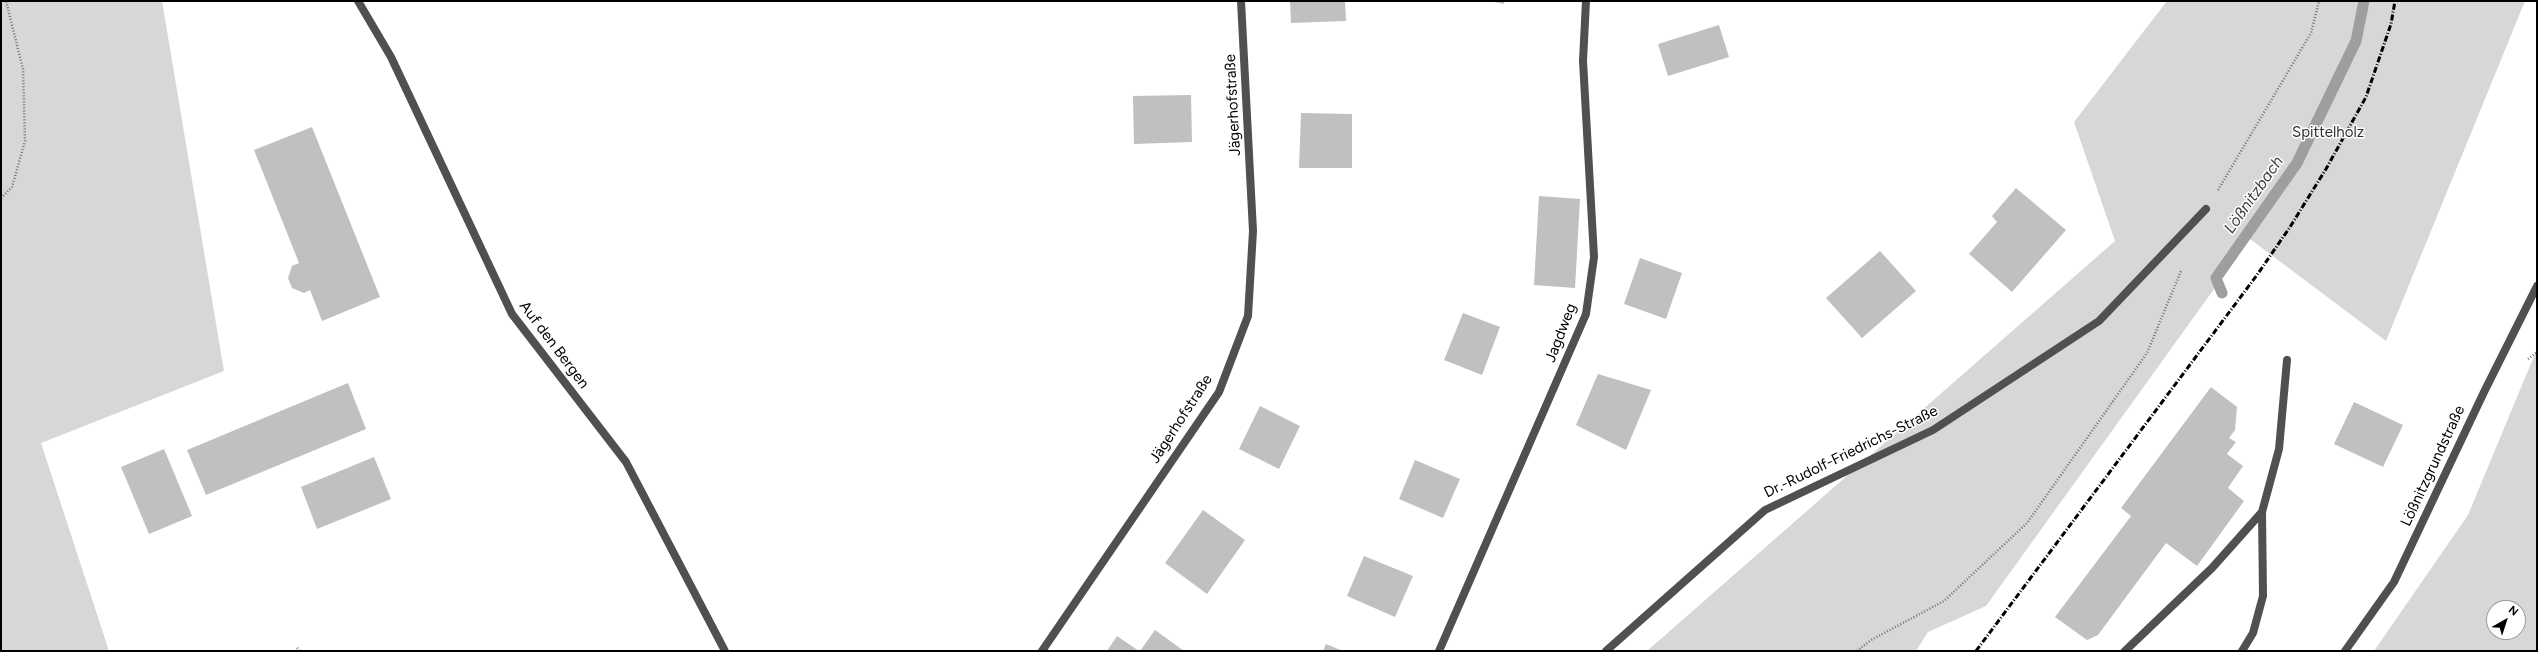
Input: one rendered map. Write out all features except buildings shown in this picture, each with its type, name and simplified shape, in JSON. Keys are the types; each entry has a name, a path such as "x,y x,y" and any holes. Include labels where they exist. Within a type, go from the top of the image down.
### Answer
{"street":[{"name":"Auf den Bergen","path":"358,1 391,57 512,314 626,462 725,651"},
{"name":"Jägerhofstraße","path":"1042,651 1219,392 1248,316 1253,231 1241,1"},
{"name":"Jagdweg","path":"1439,651 1586,314 1594,257 1583,60 1586,1"},
{"name":"Dr.-Rudolf-Friedrichs-Straße","path":"1606,651 1765,510 1933,430 2099,321 2206,209"},
{"name":"Lößnitzgrundstraße","path":"2345,651 2394,582 2484,392 2537,286"},
{"path":"2242,651 2253,633 2263,596 2262,512 2279,449 2287,360"},
{"path":"2125,651 2212,568 2262,512"}],"path":[{"path":"1,198 12,187 24,141 23,69 6,1"},
{"path":"2206,209 2311,33 2320,1"},
{"path":"1857,651 1871,640 1944,601 2027,523 2148,353 2183,267"},
{"path":"297,648 300,651"}],"green space":[{"path":"1,1 162,1 224,371 41,443 109,651 1,651"},
{"name":"Spittelholz","path":"2167,1 2525,1 2386,341 2250,239 1986,606 1928,632 1916,651 1647,651 2115,241 2074,122"},
{"path":"2537,349 2537,651 2374,651 2468,515"}],"waterway":[{"name":"Lößnitzbach","path":"2222,293 2216,278 2297,163 2356,41 2364,1"}],"railway":[{"path":"1976,651 2257,275 2290,227 2326,169 2366,97 2391,24 2395,1"}]}
